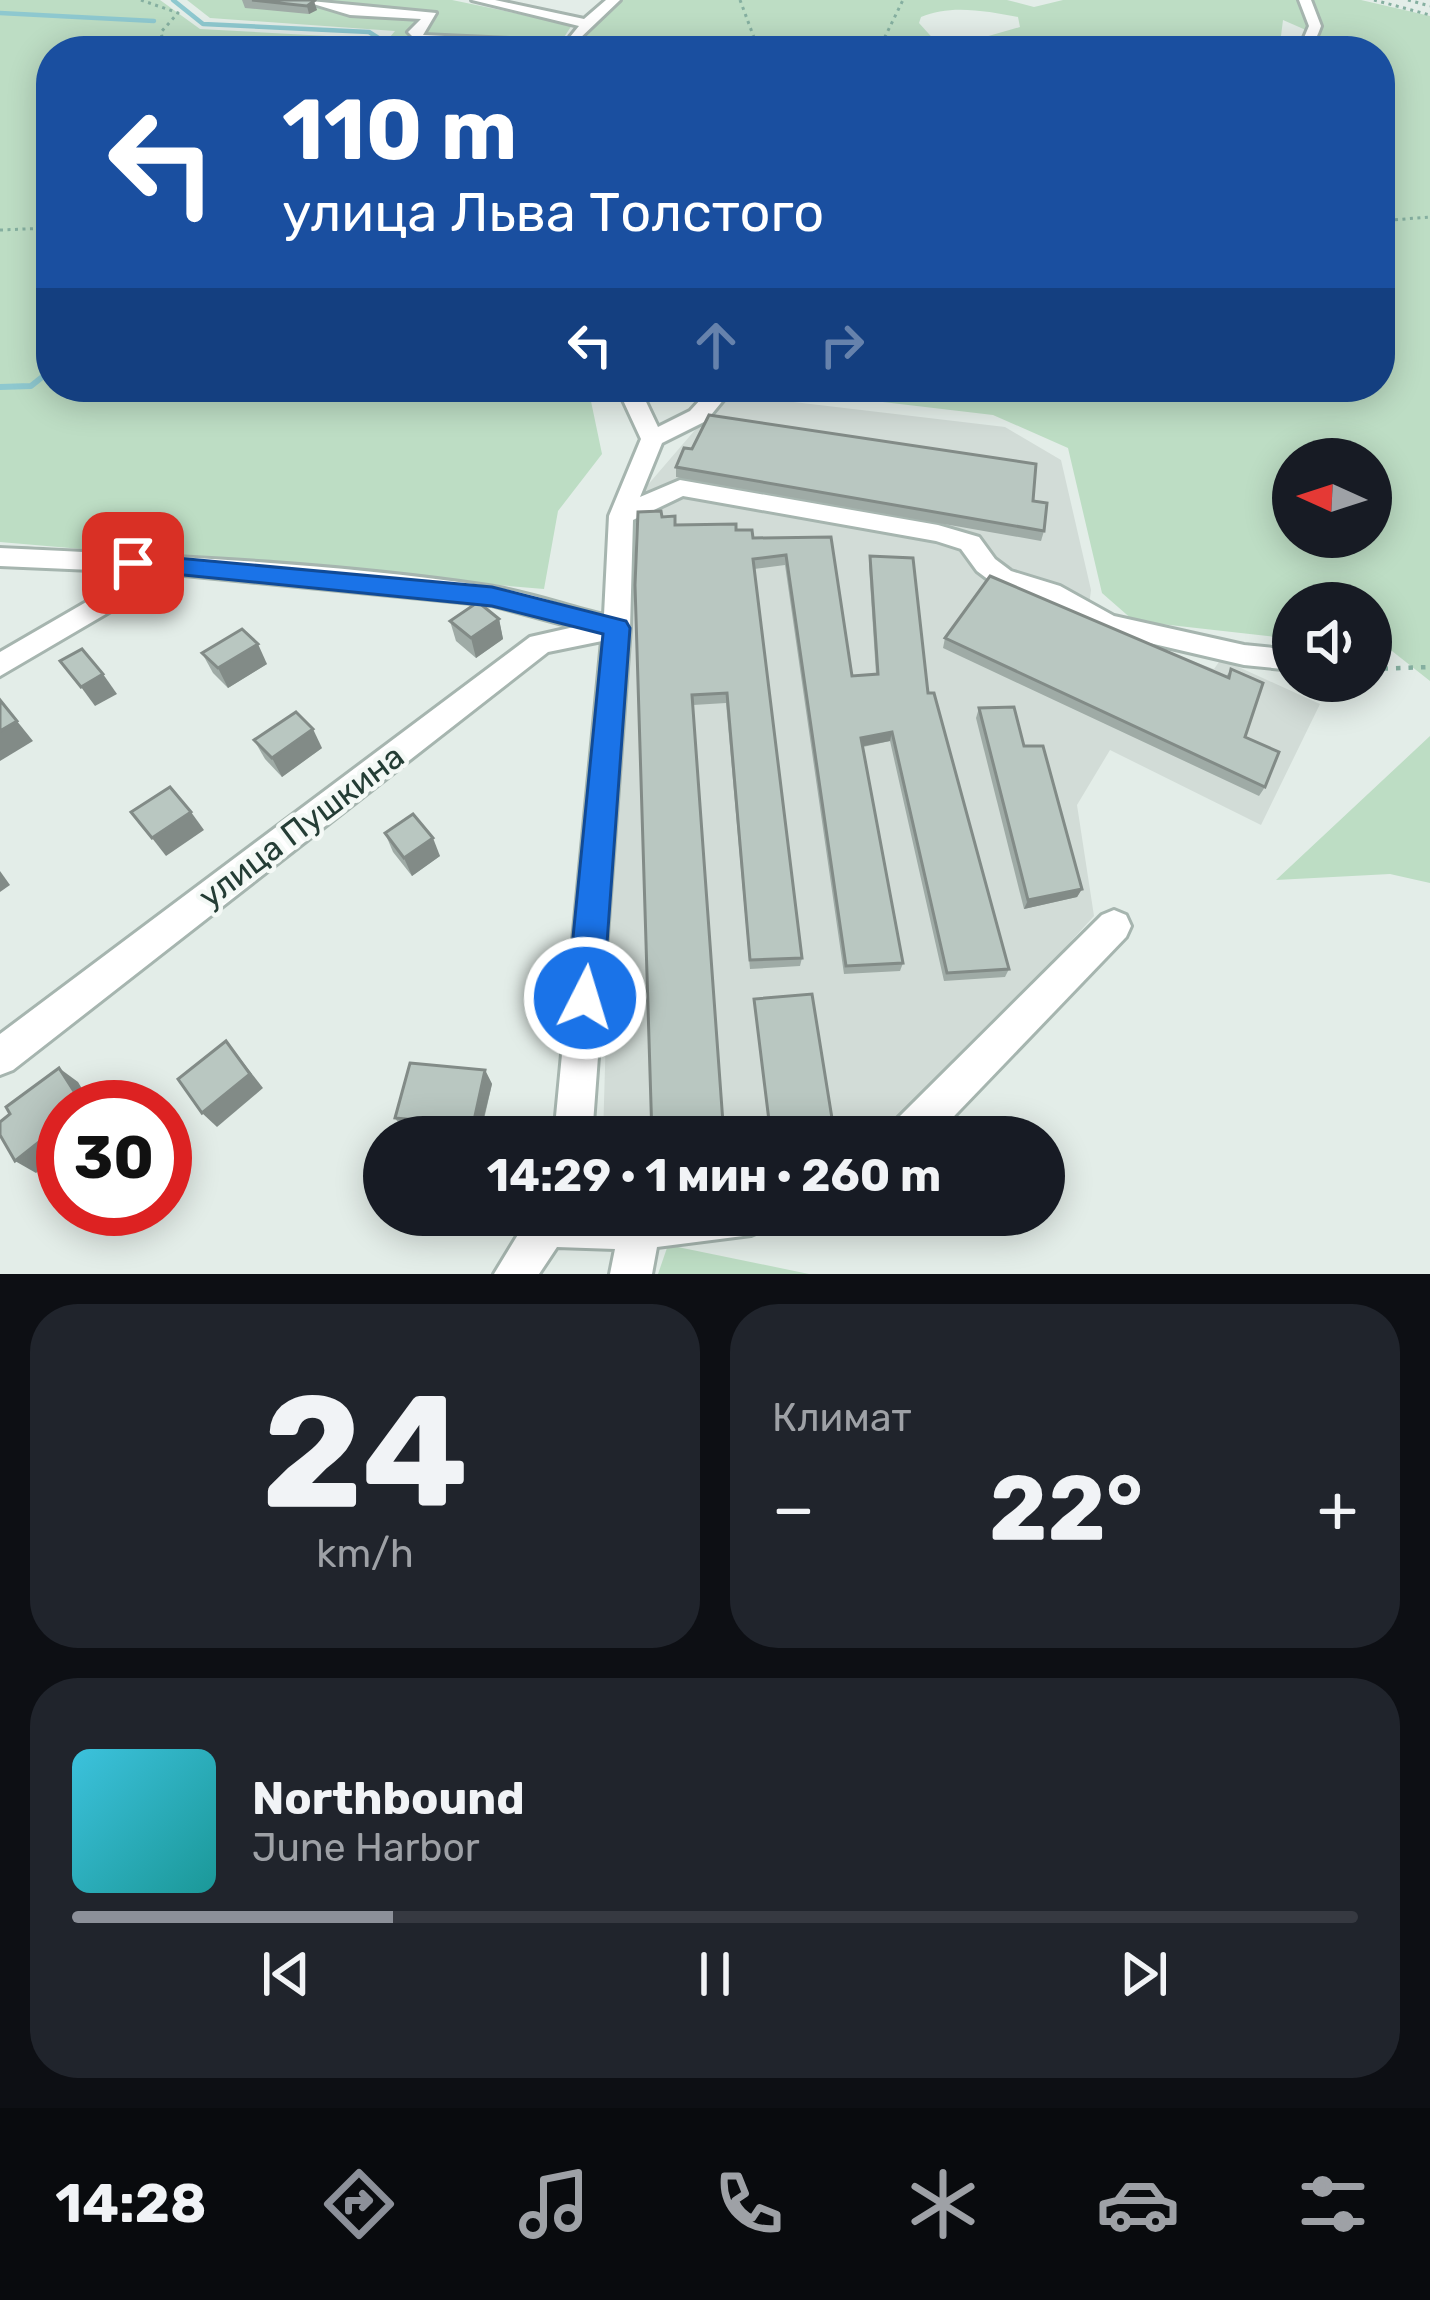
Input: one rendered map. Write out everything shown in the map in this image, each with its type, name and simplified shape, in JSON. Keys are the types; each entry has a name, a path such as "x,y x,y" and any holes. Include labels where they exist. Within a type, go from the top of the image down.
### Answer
{"street":[{"path":"306,0 350,11 432,16 414,32 417,36"},
{"path":"478,0 587,24"},
{"path":"578,36 614,0"},
{"path":"1306,0 1315,26 1311,36"},
{"path":"635,402 652,439"},
{"path":"575,1116 617,628 621,516 652,439 698,416 710,402"},
{"path":"621,516 680,488 844,520 938,532 970,543 986,566 1002,577 1051,593 1107,624 1272,658"},
{"path":"0,557 170,565 492,596 617,628"},
{"path":"0,665 170,565"},
{"name":"улица Пушкина","path":"0,1057 540,644 617,628"},
{"path":"928,1116 1114,926"},
{"path":"515,1274 542,1236"},
{"path":"631,1274 639,1236"}],"path":[{"path":"141,0 178,13 162,36"},
{"path":"740,0 753,36"},
{"path":"885,36 903,0"},
{"path":"1374,0 1430,14"},
{"path":"1408,0 1430,6"},
{"path":"1395,220 1430,217"},
{"path":"0,230 36,228"},
{"path":"1392,669 1430,668"}],"shaded area":[{"path":"719,402 794,402 1005,427 1061,460 1091,590 1087,622 1214,669 1221,659 1272,682 1272,702 1320,704 1261,825 1110,750 1077,805 1094,916 912,1116 604,1116 621,516"}],"green space":[{"path":"0,0 160,0 200,29 328,36 36,36 36,402 591,402 602,454 558,511 544,589 0,542"},
{"path":"187,0 452,0 572,25 565,36 391,36 395,31 210,18"},
{"path":"622,0 1007,0 1034,7 1063,0 1361,0 1430,16 1430,681 1392,651 1392,582 1272,582 1272,637 1134,621 1102,593 1068,448 993,415 883,402 1395,402 1395,36 1315,36 1283,20 1281,36 988,36 1020,27 1018,17 956,10 921,17 919,23 931,36 585,36 598,15"},
{"path":"1430,736 1430,883 1390,874 1276,880"},
{"path":"668,1245 809,1274 658,1274"}],"building":[{"path":"252,0 311,0 314,1 307,6"},
{"path":"709,415 1036,464 1033,501 1047,503 1044,531 676,467 684,448 692,449"},
{"path":"661,511 662,517 675,516 675,525 736,524 736,530 752,530 753,538 831,537 852,676 878,674 870,556 913,558 928,693 934,693 1009,969 947,973 892,732 861,738 903,963 846,966 786,555 753,559 802,958 750,960 727,693 692,695 722,1116 651,1116 635,585 638,512"},
{"path":"990,576 1229,678 1231,669 1263,683 1245,737 1279,752 1265,787 945,638"},
{"path":"478,602 499,619 471,638 450,621"},
{"path":"242,629 258,644 218,668 202,653"},
{"path":"82,649 103,674 81,687 60,661"},
{"path":"0,700 17,721 0,731"},
{"path":"1014,707 1024,746 1043,746 1082,889 1028,900 979,708"},
{"path":"296,712 313,729 272,758 254,740"},
{"path":"170,787 191,812 152,838 131,812"},
{"path":"413,814 433,838 404,858 385,833"},
{"path":"812,994 832,1116 768,1116 754,999"},
{"path":"226,1041 250,1074 202,1113 192,1099 192,1080 178,1079"},
{"path":"410,1063 485,1070 475,1116 396,1116"},
{"path":"59,1068 67,1080 43,1080"},
{"path":"36,1085 36,1144 15,1161 0,1135 0,1122 10,1114 6,1107"}],"waterway":[{"path":"173,0 203,24 375,36"},
{"path":"0,13 154,21"},
{"path":"0,387 36,382"}],"route":[{"path":"133,563 492,596 617,628 585,998"}]}
